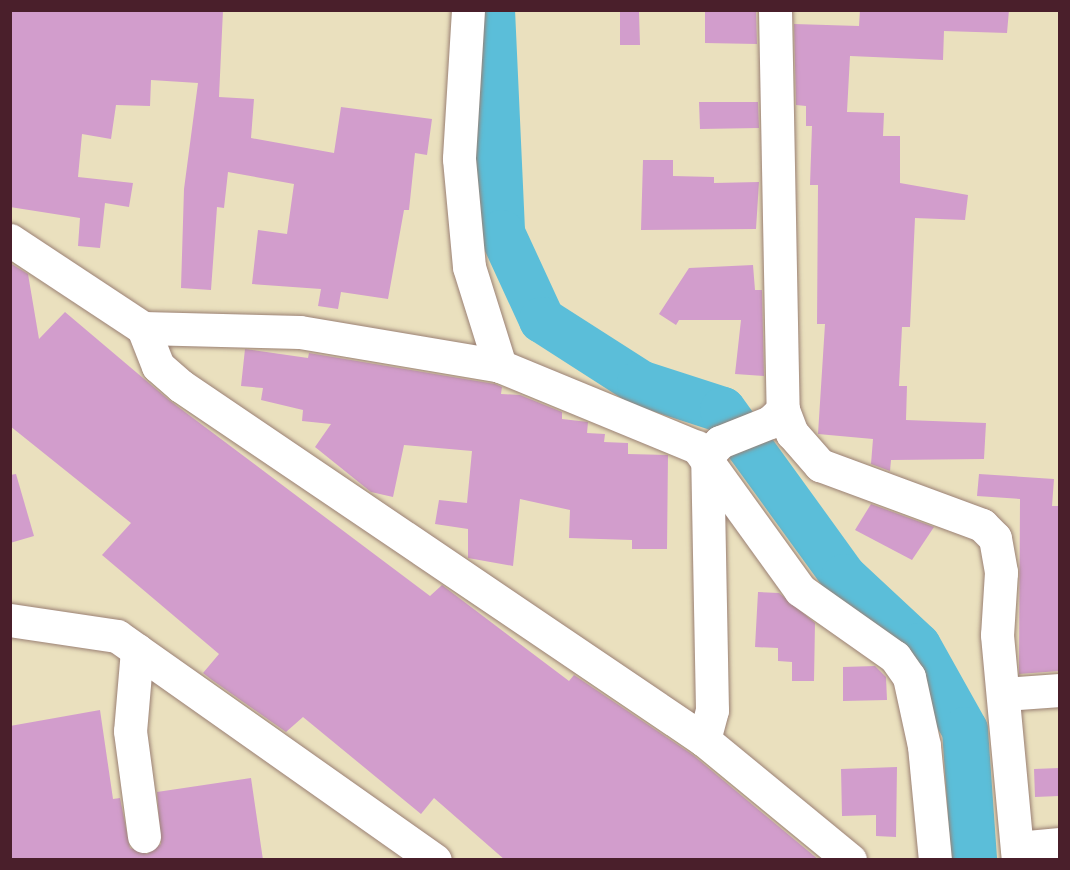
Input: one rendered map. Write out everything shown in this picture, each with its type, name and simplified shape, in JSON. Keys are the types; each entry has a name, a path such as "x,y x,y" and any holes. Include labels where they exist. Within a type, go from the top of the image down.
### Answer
{"street":[{"path":"468,10 459,159 469,267 500,366"},
{"path":"776,10 776,416 820,465 991,531 1001,572 997,635 1018,854 1059,843"},
{"path":"17,249 143,328 300,332 500,366 713,449 800,590 895,657 909,677 924,746 935,860"},
{"path":"143,328 158,366 181,386 704,740 850,860"},
{"path":"713,449 776,416"},
{"path":"704,740 712,710 713,449"},
{"path":"10,620 71,626 117,636 435,860"},
{"path":"137,650 130,731 144,836"},
{"path":"1004,694 1059,690"}],"building":[{"path":"12,10 223,10 219,97 254,99 251,138 334,153 341,107 432,119 427,155 415,153 409,210 404,210 388,299 341,292 338,309 318,306 321,289 252,284 258,230 287,234 294,184 228,172 224,208 217,207 211,290 181,288 184,189 198,83 151,80 150,106 116,105 111,139 82,134 78,177 133,183 129,207 105,203 100,248 78,246 80,218 10,207"},
{"path":"705,10 756,10 757,44 705,43"},
{"path":"860,10 1009,10 1007,33 944,31 943,60 850,56 847,112 884,113 883,136 900,136 900,183 968,195 965,220 915,218 910,327 902,327 899,386 907,386 906,420 986,423 984,459 891,460 890,471 871,464 873,439 818,434 825,324 817,324 818,185 810,185 812,126 806,126 806,106 796,105 794,24 859,26"},
{"path":"620,12 639,12 640,45 620,45"},
{"path":"699,102 758,102 759,128 700,129"},
{"path":"643,160 673,160 673,176 714,177 714,183 759,182 756,229 641,230"},
{"path":"10,263 28,274 39,339 65,312 169,400 430,596 442,585 569,681 574,675 693,755 819,860 505,860 434,798 421,814 303,717 286,732 212,680 203,673 219,654 102,555 131,523 10,426"},
{"path":"753,265 755,290 762,290 764,376 735,374 741,320 679,320 676,325 659,314 689,268"},
{"path":"245,349 308,358 309,353 495,384 502,387 501,394 520,395 562,412 562,419 588,422 587,433 605,434 604,442 628,443 628,454 668,455 667,549 632,549 632,540 569,538 570,510 520,499 513,566 468,558 468,529 435,524 439,500 467,503 472,451 404,445 393,497 371,492 315,447 331,424 302,421 303,410 261,400 263,388 241,386"},
{"path":"16,474 34,536 10,543 10,475"},
{"path":"979,474 1054,479 1052,506 1059,506 1059,671 1019,674 1020,499 977,496"},
{"path":"871,504 934,527 912,560 855,530"},
{"path":"758,592 779,593 815,623 814,681 792,681 792,662 778,661 778,648 755,647"},
{"path":"875,666 886,677 887,700 843,701 843,667"},
{"path":"100,710 113,799 120,798 130,848 147,854 161,844 157,792 251,778 263,860 10,860 10,726"},
{"path":"897,767 896,837 876,836 876,815 842,816 841,769"},
{"path":"1059,768 1059,796 1035,797 1034,769"}],"waterway":[{"path":"492,10 502,233 542,320 640,383 723,410 844,577 918,646 965,730 974,860"}]}
